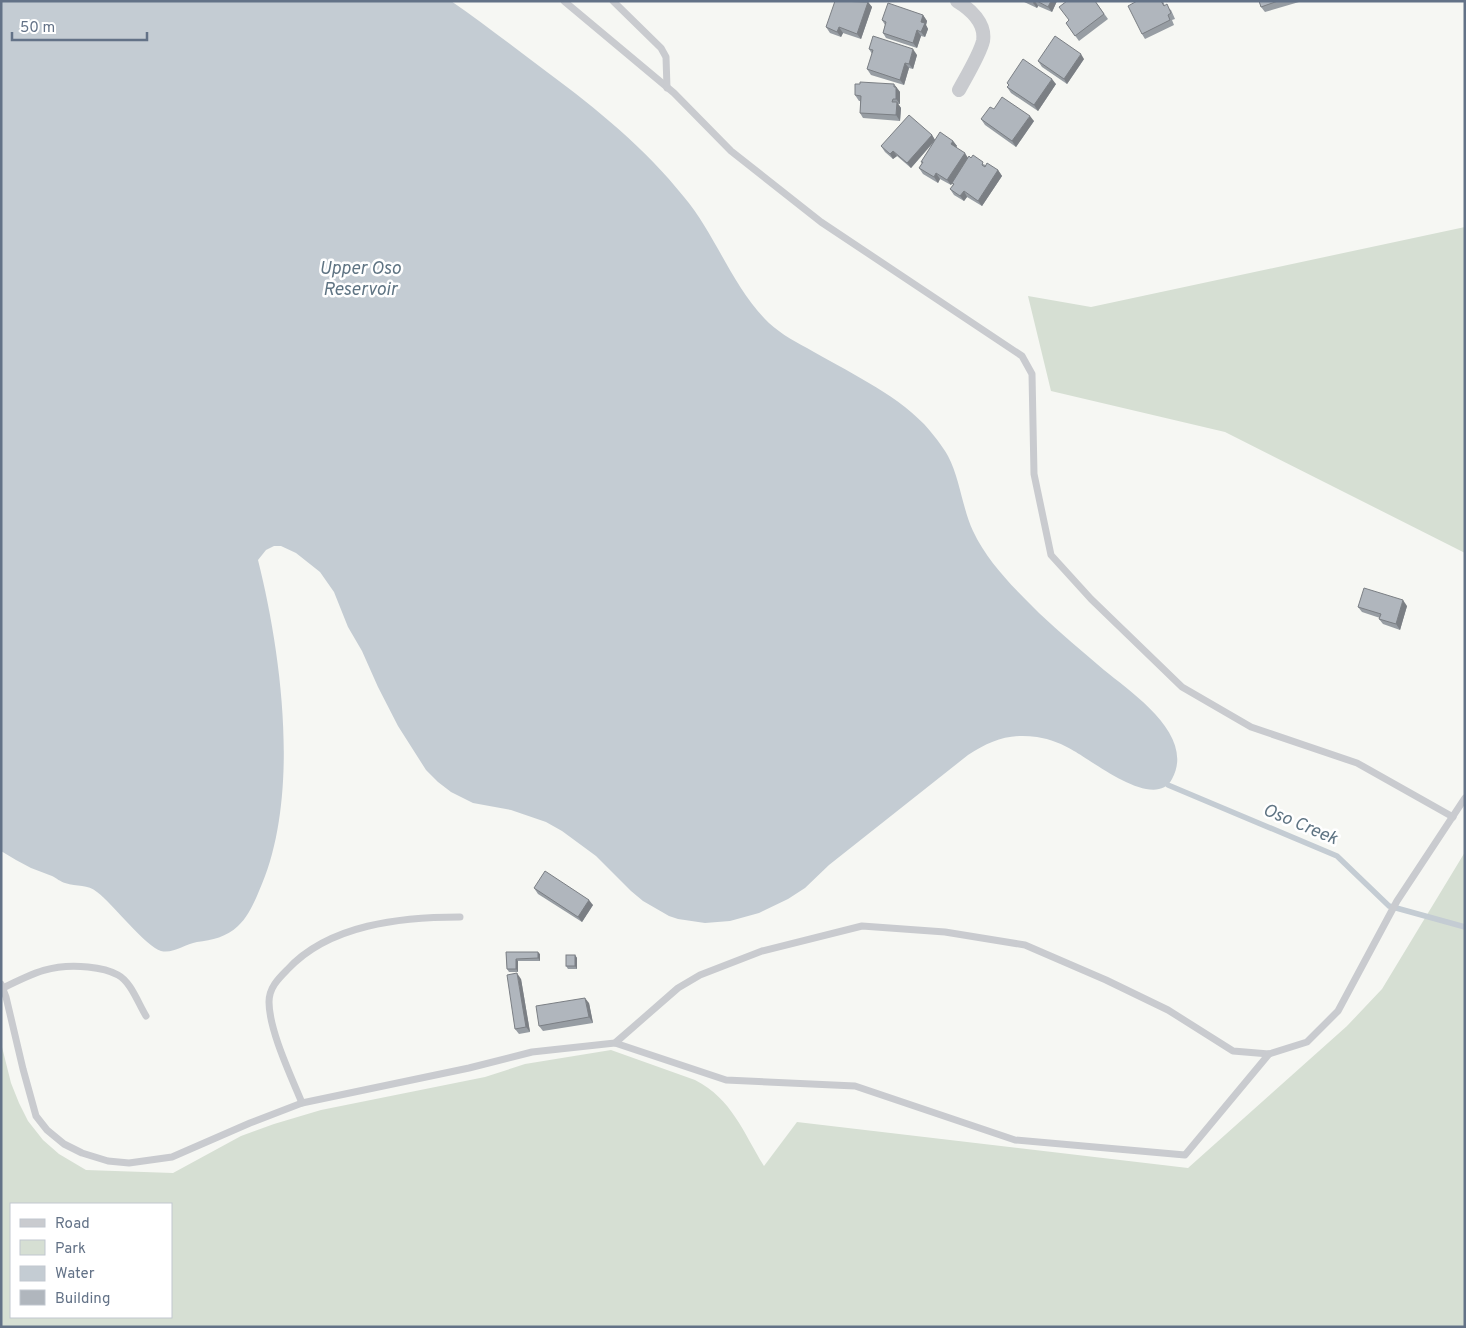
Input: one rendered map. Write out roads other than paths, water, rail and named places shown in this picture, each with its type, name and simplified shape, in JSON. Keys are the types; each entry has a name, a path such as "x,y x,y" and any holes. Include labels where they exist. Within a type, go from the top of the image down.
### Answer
{"street":[{"path":"957,1 968,8 979,21 983,40 959,90"}],"lane":[{"path":"564,1 667,88 731,151 821,222 1022,356 1032,374 1034,474 1051,555 1091,599 1182,687 1251,727 1357,763 1453,817"},
{"path":"612,1 661,48 666,57 667,88"},
{"path":"615,1043 678,988 700,975 762,951 862,926 945,932 1025,945 1106,980 1168,1010 1233,1051 1269,1054 1307,1042 1338,1011 1397,901 1465,798"},
{"path":"302,1103 280,1048 272,1019 269,1002 271,991 276,981 302,956 336,938 365,926 393,920 460,917"},
{"path":"146,1016 131,988 119,975 100,968 61,965 2,986 36,1116 64,1144 82,1153 108,1161 129,1163 172,1157 302,1103 469,1068 532,1052 615,1043 726,1080 855,1086 1015,1140 1185,1155 1269,1054"}],"water":[{"name":"Upper Oso Reservoir","path":"1,1 451,1 584,100 620,130 653,162 695,211 742,290 769,323 790,338 884,392 912,412 924,424 948,456 973,531 994,565 1039,613 1144,703 1158,717 1168,731 1175,747 1177,763 1172,779 1164,787 1152,790 1139,787 1109,773 1070,748 1052,740 1027,736 1001,739 985,745 968,755 829,865 805,888 788,899 759,913 730,921 705,923 678,919 643,901 596,856 562,831 546,822 511,810 473,803 451,792 438,782 426,770 398,726 362,651 348,627 334,592 320,572 296,553 281,546 274,546 266,550 258,560 267,598 280,683 283,771 280,814 272,854 259,891 242,922 234,930 219,937 192,943 166,952 161,951 138,934 94,889 63,882 31,868 1,851"}],"waterway":[{"name":"Oso Creek","path":"1168,785 1337,856 1389,906 1465,927"}]}
